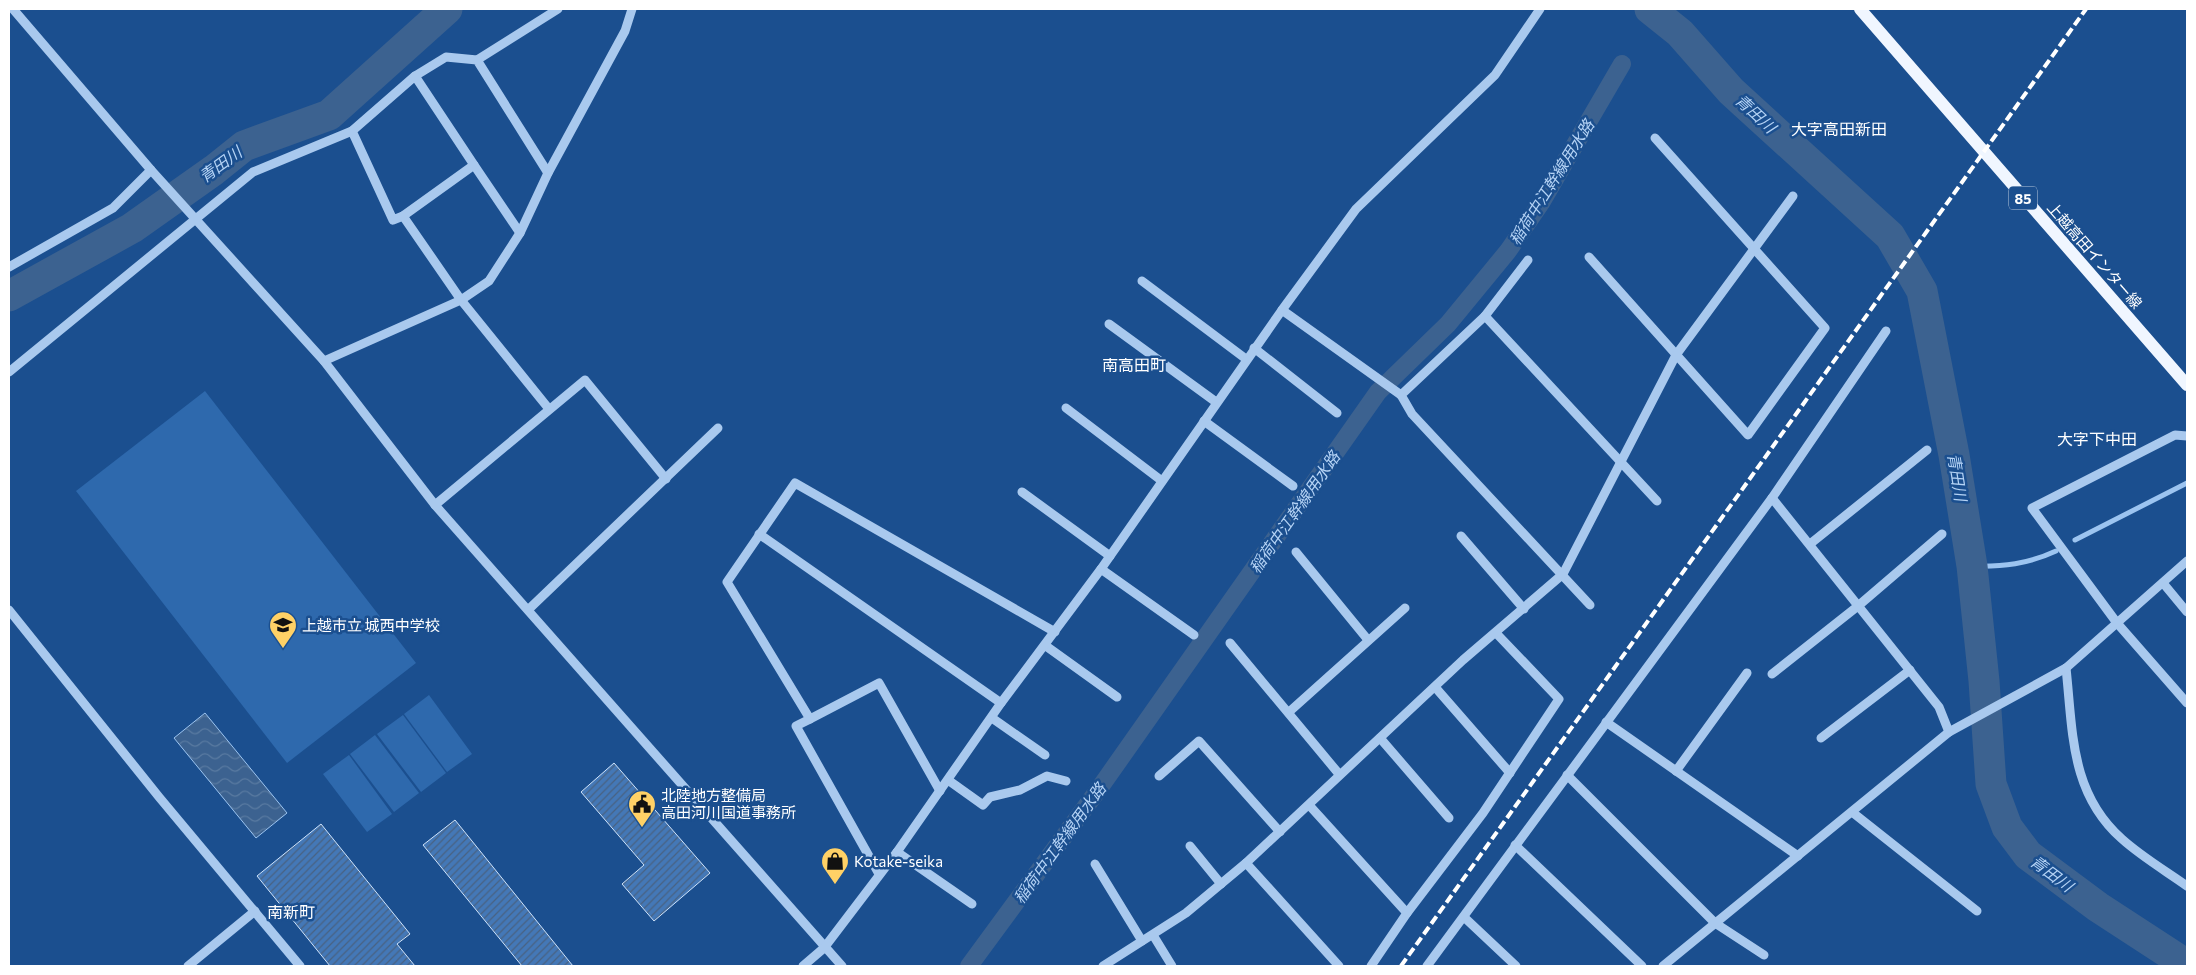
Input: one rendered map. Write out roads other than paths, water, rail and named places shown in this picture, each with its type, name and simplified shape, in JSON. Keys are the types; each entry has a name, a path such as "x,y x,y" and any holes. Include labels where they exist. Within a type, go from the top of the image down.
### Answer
{"main road":[{"name":"上越高田インター線","path":"1860,9 2187,386"}],"street":[{"path":"13,9 160,181 324,361 435,505 529,609 824,948 842,966"},
{"path":"9,372 253,172 352,131 415,76 446,56 477,60 558,9"},
{"path":"324,361 461,300 488,281 520,233 548,173 625,31 632,9"},
{"path":"803,966 824,948 897,852 1001,703 1046,646 1101,569 1246,359 1356,209 1494,74 1540,9"},
{"path":"477,60 548,173"},
{"path":"415,76 520,233"},
{"path":"352,131 393,220 403,216 474,165"},
{"path":"1589,257 1748,435 1825,328 1655,138"},
{"path":"9,267 113,208 151,170"},
{"path":"1103,966 1186,913 1246,863 1463,660 1563,574 1676,355 1794,196"},
{"path":"403,216 461,300 549,408"},
{"path":"1400,395 1485,316 1528,260"},
{"path":"1142,280 1246,359"},
{"path":"1282,310 1400,395 1412,414 1590,605"},
{"path":"1485,316 1657,501"},
{"path":"1109,324 1216,402"},
{"path":"1428,966 1465,918 1515,845 1772,498 1886,331"},
{"path":"1254,348 1337,412"},
{"path":"435,505 549,408 585,380 666,479"},
{"path":"1066,408 1162,481"},
{"path":"1204,421 1293,486"},
{"path":"529,609 718,428"},
{"path":"2187,436 2175,435 2032,508 2117,623 2187,703"},
{"path":"1810,544 1927,450"},
{"path":"810,719 727,582 795,483 1055,632"},
{"path":"1022,492 1110,556"},
{"path":"1772,498 1939,706 1949,732"},
{"path":"760,534 1001,703"},
{"path":"1772,674 1858,606 1942,534"},
{"path":"1461,536 1524,609"},
{"path":"1296,552 1368,640"},
{"path":"1663,966 1949,732 2066,668 2187,561"},
{"path":"1101,569 1194,635"},
{"path":"2163,583 2187,612"},
{"path":"1289,712 1405,608"},
{"path":"9,610 159,797 300,966"},
{"path":"1370,966 1407,913 1483,813 1559,699 1496,633"},
{"path":"1230,643 1339,774"},
{"path":"1046,646 1117,697"},
{"path":"2066,668 2078,767 2092,804 2106,823 2123,840 2187,886"},
{"path":"1821,738 1910,670"},
{"path":"1676,771 1747,673"},
{"path":"879,874 796,726 878,683 940,791"},
{"path":"1435,687 1510,773"},
{"path":"992,718 1045,756"},
{"path":"1606,722 1798,856"},
{"path":"1380,738 1449,818"},
{"path":"1159,776 1199,741 1280,832"},
{"path":"1567,775 1715,923 1764,955"},
{"path":"948,780 983,805 990,797 1020,790 1047,776 1066,781"},
{"path":"1309,805 1407,913"},
{"path":"1852,812 1977,911"},
{"path":"1515,845 1642,966"},
{"path":"1190,846 1221,884"},
{"path":"897,852 972,904"},
{"path":"1246,863 1339,966"},
{"path":"1095,864 1142,941"},
{"path":"188,966 255,911"},
{"path":"1465,918 1516,966"},
{"path":"1153,935 1172,966"}],"water":[{"path":"205,713 287,813 256,838 174,738"}],"waterway":[{"name":"青田川","path":"9,296 132,228 214,170 244,146 329,115 447,9"},
{"name":"青田川","path":"1650,9 1680,33 1731,91 1890,236 1922,291 1954,455 1972,566 1984,681 1991,784 2007,827 2028,855 2098,907 2187,965"},
{"name":"稲荷中江幹線用水路","path":"969,966 1101,786 1378,392 1448,324 1508,251 1541,203 1622,64"},
{"path":"2075,540 2187,483"},
{"path":"1972,566 2015,564 2056,551"}],"railway":[{"path":"1401,966 2086,9"}],"place":[{"name":"上越市立 城西中学校","path":"283,649"},
{"name":"北陸地方整備局 高田河川国道事務所","path":"642,828"},
{"name":"Kotake-seika","path":"835,885"}],"district":[{"name":"大字高田新田","path":"1839,128"},
{"name":"南高田町","path":"1134,364"},
{"name":"大字下中田","path":"2097,438"},
{"name":"南新町","path":"291,911"}]}
